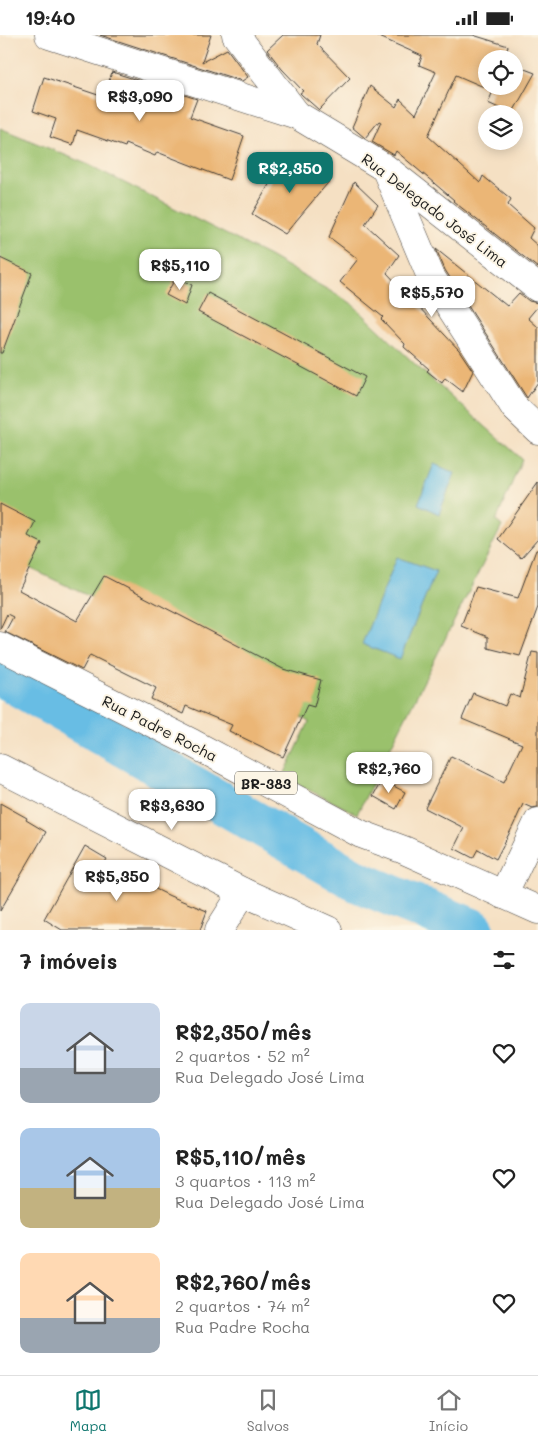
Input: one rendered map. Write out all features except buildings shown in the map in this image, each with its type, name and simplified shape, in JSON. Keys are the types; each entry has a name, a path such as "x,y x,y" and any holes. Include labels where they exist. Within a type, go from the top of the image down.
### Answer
{"main road":[{"name":"Rua Delegado José Lima","path":"49,35 297,115 385,168 538,289"},
{"path":"236,35 297,115"},
{"path":"385,168 431,277 515,408 538,430"},
{"name":"Rua Padre Rocha","path":"0,645 192,743 361,834 404,850 538,910"},
{"path":"0,768 243,891 328,930"},
{"path":"503,895 538,822"},
{"path":"219,930 243,891"}],"green space":[{"path":"0,128 89,165 269,256 351,303 417,366 522,459 496,521 502,526 357,814 283,777 309,722 135,618 0,554"}],"water":[{"path":"434,464 455,473 439,514 418,504"},
{"path":"397,557 436,571 400,659 362,644"}],"waterway":[{"path":"0,675 359,882 474,930"}]}
